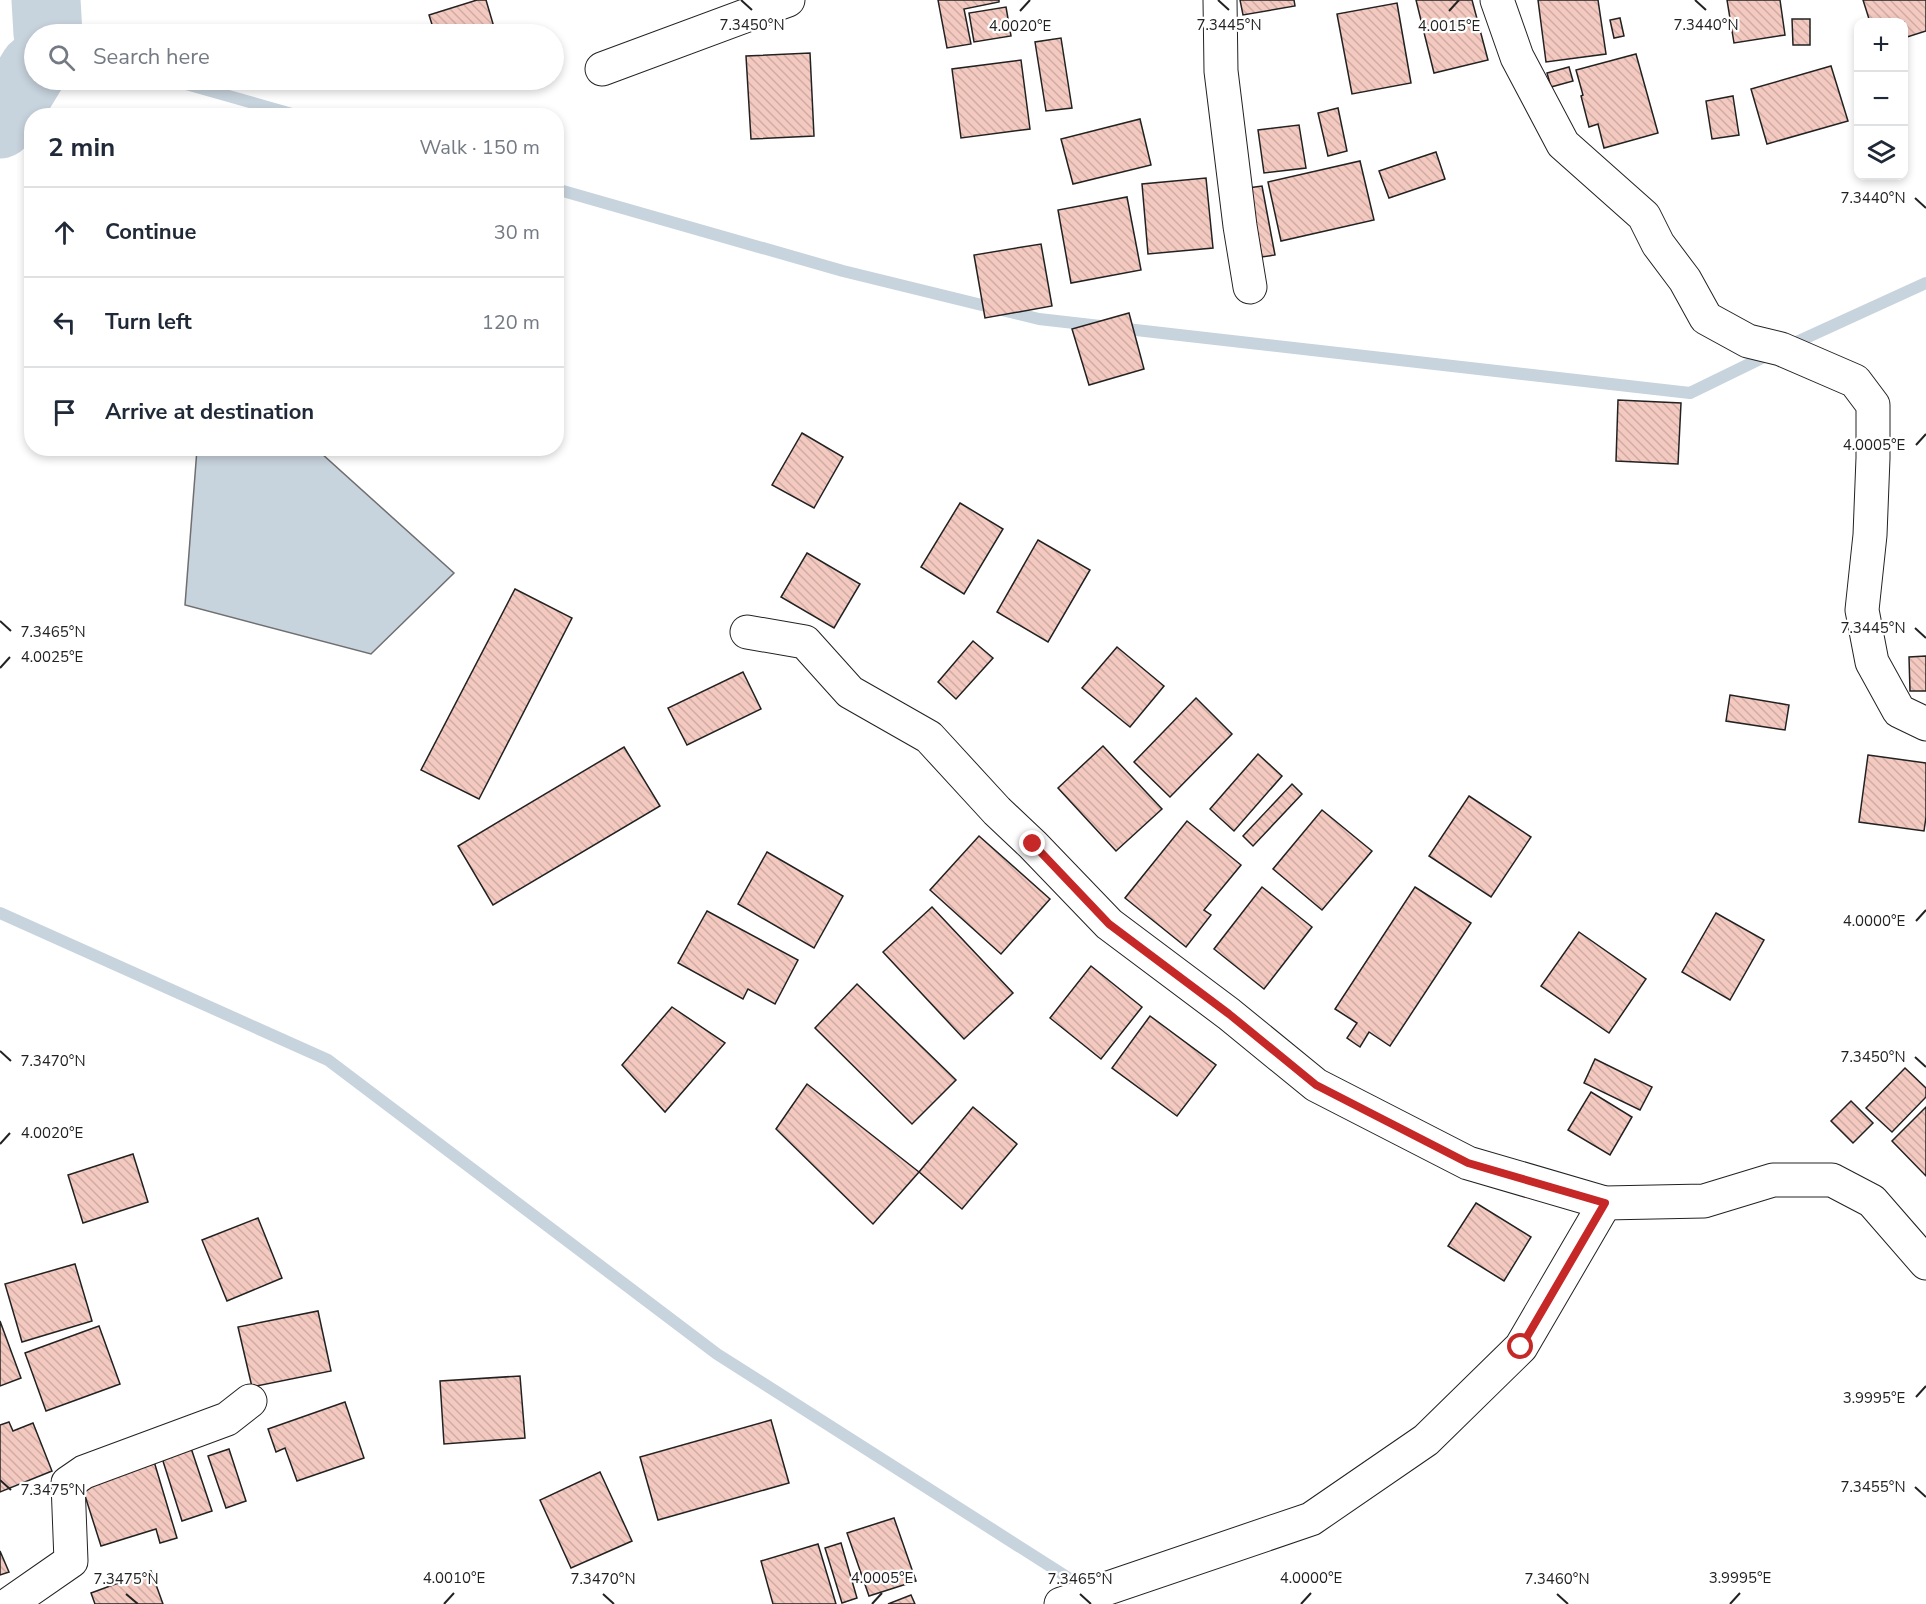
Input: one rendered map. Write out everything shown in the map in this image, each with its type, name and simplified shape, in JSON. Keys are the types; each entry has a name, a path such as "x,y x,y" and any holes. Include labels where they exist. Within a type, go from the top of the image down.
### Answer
{"street":[{"path":"602,69 788,0"},
{"path":"1220,0 1221,71 1250,287"},
{"path":"1497,0 1517,57 1563,144 1644,216 1658,244 1685,280 1706,318 1748,341 1781,349 1855,381 1873,405 1870,535 1862,610 1872,662 1899,711 1926,724"},
{"path":"747,632 805,642 850,692 929,737 1109,924 1229,1014 1316,1085 1468,1163 1605,1203 1704,1201 1773,1180 1832,1180 1872,1201 1926,1263"},
{"path":"1061,1604 1311,1519 1426,1440 1521,1347 1605,1203"},
{"path":"9,1604 71,1562 68,1484 84,1472 227,1419 250,1401"}],"shaded area":[{"path":"196,456 324,456 454,573 371,654 185,605"}],"building":[{"path":"477,0 486,0 493,24 432,24 429,15"},
{"path":"938,0 999,0 999,2 964,9 971,44 947,48"},
{"path":"1240,0 1294,0 1295,6 1243,15"},
{"path":"1416,0 1472,0 1488,60 1434,73"},
{"path":"1538,0 1598,0 1606,54 1546,62"},
{"path":"1727,0 1780,0 1785,35 1734,43"},
{"path":"1863,0 1926,0 1926,31 1908,37 1908,18 1869,18"},
{"path":"1397,3 1411,83 1352,94 1337,14"},
{"path":"1006,7 1011,36 974,42 969,13"},
{"path":"1620,18 1624,36 1614,38 1610,20"},
{"path":"1792,19 1810,19 1810,45 1793,45"},
{"path":"1061,38 1072,108 1046,111 1035,42"},
{"path":"810,53 814,136 751,139 746,56"},
{"path":"1636,54 1658,133 1604,148 1598,124 1589,127 1576,70"},
{"path":"1021,60 1030,129 961,138 952,69"},
{"path":"1831,66 1848,121 1767,144 1751,89"},
{"path":"1569,67 1573,81 1551,87 1547,73"},
{"path":"1733,96 1739,135 1712,139 1706,101"},
{"path":"1338,108 1347,151 1328,156 1318,113"},
{"path":"1140,119 1151,165 1073,184 1061,139"},
{"path":"1299,125 1306,168 1264,173 1258,130"},
{"path":"1436,152 1445,179 1389,198 1379,171"},
{"path":"1360,161 1374,220 1281,241 1268,182"},
{"path":"1206,178 1213,248 1148,254 1142,184"},
{"path":"1262,186 1275,255 1262,257 1248,188"},
{"path":"1127,197 1141,270 1071,283 1058,210"},
{"path":"1041,244 1052,306 985,318 974,255"},
{"path":"1129,313 1144,369 1089,385 1072,329"},
{"path":"1618,400 1681,403 1678,464 1616,461"},
{"path":"802,433 843,457 814,508 772,485"},
{"path":"960,503 1003,529 964,594 921,567"},
{"path":"1038,540 1090,570 1048,642 997,612"},
{"path":"807,553 860,584 834,628 781,597"},
{"path":"515,589 572,618 479,799 421,770"},
{"path":"973,641 993,658 956,699 938,682"},
{"path":"1117,647 1164,686 1130,727 1082,688"},
{"path":"1926,656 1926,691 1910,691 1909,657"},
{"path":"743,672 761,709 687,745 668,708"},
{"path":"1730,695 1789,705 1785,730 1726,721"},
{"path":"1196,698 1232,734 1170,797 1134,762"},
{"path":"1103,746 1162,809 1116,851 1058,788"},
{"path":"624,747 660,806 493,905 458,846"},
{"path":"1258,754 1282,776 1234,831 1210,809"},
{"path":"1868,755 1926,763 1924,831 1859,822"},
{"path":"1292,784 1302,794 1253,846 1243,836"},
{"path":"1469,796 1531,837 1491,897 1429,856"},
{"path":"1322,810 1372,851 1322,910 1273,869"},
{"path":"1187,821 1241,865 1204,910 1211,915 1186,947 1125,898"},
{"path":"979,836 1050,899 1001,954 930,890"},
{"path":"767,852 843,896 814,948 738,904"},
{"path":"1262,887 1312,927 1264,989 1214,949"},
{"path":"1415,887 1471,923 1390,1046 1369,1032 1360,1047 1347,1038 1357,1023 1335,1009"},
{"path":"932,907 1013,993 964,1039 883,952"},
{"path":"707,911 798,960 775,1004 748,989 743,999 678,963"},
{"path":"1716,913 1764,940 1730,1000 1682,972"},
{"path":"1579,932 1646,979 1609,1033 1541,986"},
{"path":"1091,966 1142,1007 1101,1059 1050,1018"},
{"path":"857,984 956,1080 912,1124 815,1028"},
{"path":"672,1007 725,1043 665,1112 622,1065"},
{"path":"1150,1016 1216,1065 1177,1116 1112,1068"},
{"path":"1595,1059 1652,1087 1640,1110 1584,1083"},
{"path":"1905,1068 1926,1088 1926,1097 1892,1132 1866,1108"},
{"path":"807,1084 919,1172 873,1224 776,1129"},
{"path":"1591,1092 1632,1117 1610,1155 1568,1130"},
{"path":"1851,1101 1873,1123 1853,1143 1831,1121"},
{"path":"973,1107 1017,1144 962,1209 919,1172"},
{"path":"1926,1107 1926,1176 1892,1141"},
{"path":"133,1154 148,1202 83,1223 68,1175"},
{"path":"1476,1203 1531,1237 1504,1281 1448,1246"},
{"path":"258,1218 282,1278 227,1301 202,1240"},
{"path":"75,1264 92,1321 22,1342 5,1284"},
{"path":"318,1311 331,1371 252,1387 238,1327"},
{"path":"0,1321 21,1378 0,1386"},
{"path":"99,1326 120,1384 46,1411 25,1353"},
{"path":"520,1376 525,1438 444,1444 440,1381"},
{"path":"345,1402 364,1458 297,1481 285,1448 276,1452 268,1429"},
{"path":"771,1420 789,1483 658,1520 640,1457"},
{"path":"9,1422 13,1431 33,1423 52,1471 0,1492 0,1425"},
{"path":"191,1448 212,1511 182,1521 162,1458"},
{"path":"229,1449 246,1501 226,1508 208,1456"},
{"path":"153,1458 177,1538 160,1543 156,1529 101,1546 80,1480"},
{"path":"600,1472 632,1541 571,1568 540,1500"},
{"path":"894,1518 916,1581 869,1596 847,1533"},
{"path":"841,1543 857,1598 842,1603 825,1548"},
{"path":"818,1544 836,1604 773,1604 761,1561"},
{"path":"0,1551 9,1572 0,1575"},
{"path":"151,1571 163,1604 95,1604 91,1593"},
{"path":"911,1595 915,1604 888,1604"}],"waterway":[{"path":"46,0 47,24"},
{"path":"0,124 24,84"},
{"path":"207,90 271,108"},
{"path":"564,191 843,271 1039,319 1690,393 1772,353"},
{"path":"1788,346 1926,283"},
{"path":"0,913 328,1060 717,1354 1089,1591"}],"route":[{"path":"1033,844 1109,924 1229,1014 1316,1085 1468,1163 1605,1203 1521,1347"}]}
